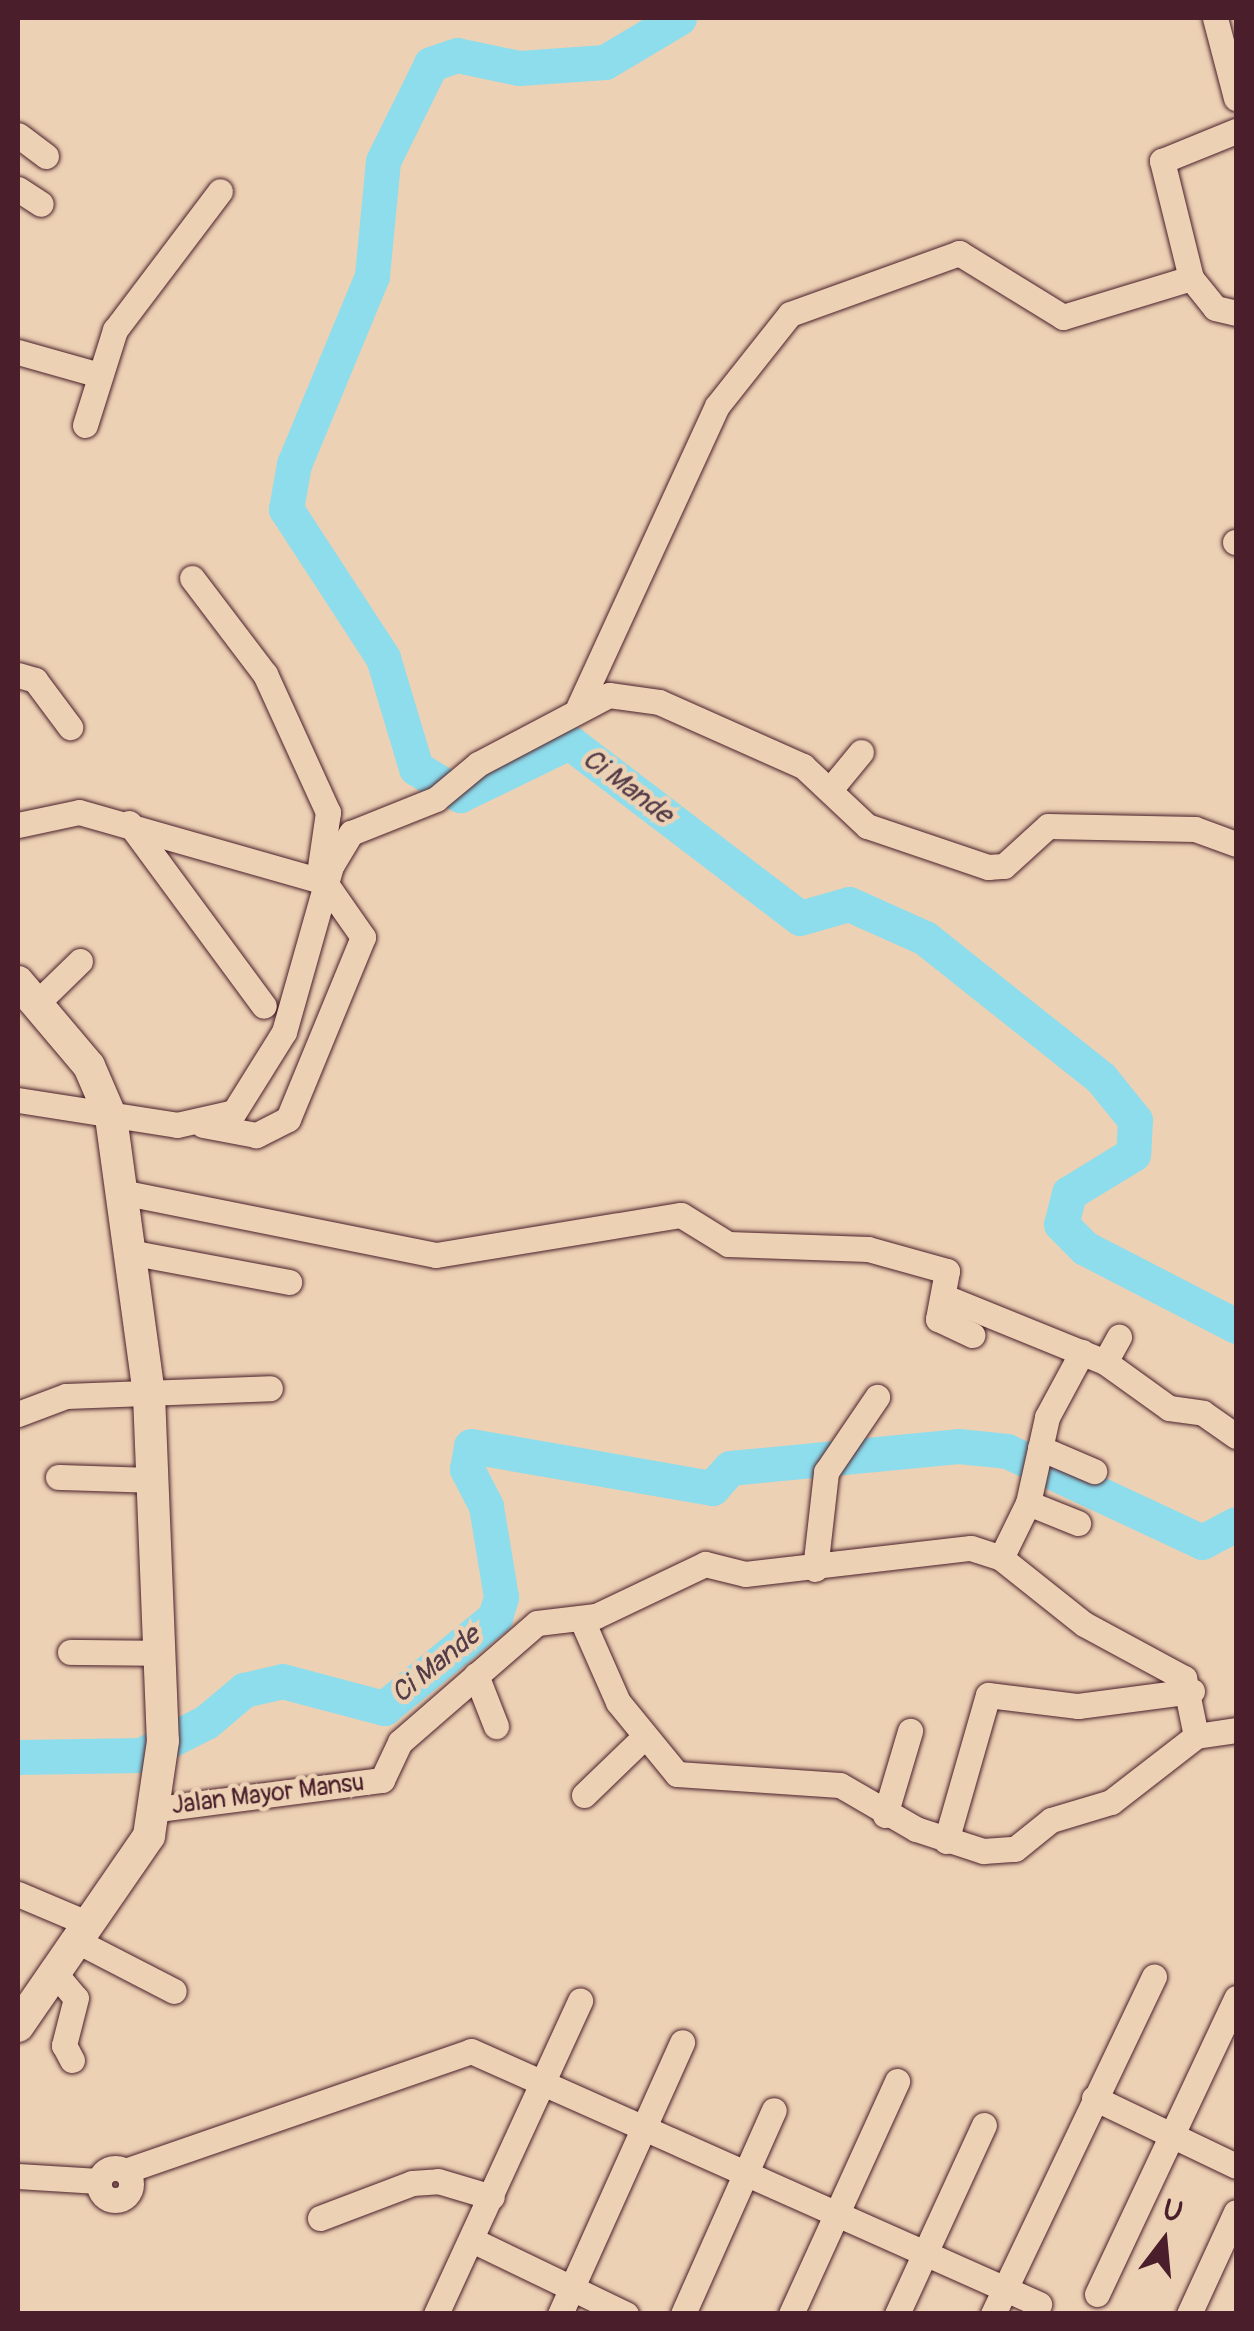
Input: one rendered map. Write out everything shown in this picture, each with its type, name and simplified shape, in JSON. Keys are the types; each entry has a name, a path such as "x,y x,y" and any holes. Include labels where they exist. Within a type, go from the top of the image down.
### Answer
{"main road":[{"path":"21,2013 82,1932 158,1810 162,1770 162,1653 149,1395 111,1118 97,1078 27,992"}],"street":[{"path":"1215,18 1236,98"},
{"path":"1236,131 1162,161 1190,278 1216,308 1236,313"},
{"path":"18,135 46,156"},
{"path":"18,189 42,204"},
{"path":"85,425 96,374 152,274 220,192"},
{"path":"579,706 717,406 790,314 959,253 1063,317 1190,278"},
{"path":"18,352 96,374"},
{"path":"192,578 260,665 326,806 324,885"},
{"path":"18,675 35,680 70,727"},
{"path":"204,1125 234,1112 266,1068 324,885 356,829 436,799 463,774 579,706 618,694 659,702 833,786 866,826 988,867 1004,866 1048,826 1195,829 1236,844"},
{"path":"833,786 861,752"},
{"path":"18,824 60,810 129,823 324,885 361,927 362,946 305,1094 274,1130 237,1134 204,1125 111,1118 18,1100"},
{"path":"129,823 264,1006"},
{"path":"27,992 80,961"},
{"path":"121,1192 436,1255 681,1215 728,1244 868,1248 947,1272 938,1319 972,1335"},
{"path":"129,1252 289,1282"},
{"path":"945,1297 1093,1357 1168,1408 1203,1412 1236,1436"},
{"path":"1001,1558 1030,1495 1039,1453 1093,1357 1119,1337"},
{"path":"18,1414 44,1399 270,1388"},
{"path":"815,1569 826,1472 841,1442 877,1397"},
{"path":"1039,1453 1094,1471"},
{"path":"58,1477 153,1480"},
{"path":"1030,1495 1078,1523"},
{"path":"496,1726 476,1674 537,1623 581,1618 696,1566 815,1569 972,1548 1001,1558 1084,1624 1176,1672 1192,1691 1196,1736"},
{"path":"581,1618 641,1740 677,1774 826,1782 885,1815 946,1840 1016,1849 1051,1820 1111,1802 1196,1736 1236,1730"},
{"path":"70,1652 162,1653"},
{"name":"Jalan Mayor Mansu","path":"158,1810 374,1782 388,1776 416,1726 476,1674"},
{"path":"946,1840 988,1695 1078,1706 1192,1691"},
{"path":"885,1815 910,1730"},
{"path":"584,1795 641,1740"},
{"path":"18,1894 174,1991"},
{"path":"53,1971 76,1998 64,2045 72,2060"},
{"path":"994,2314 1154,1976"},
{"path":"1097,2294 1236,1998"},
{"path":"436,2314 580,2002"},
{"path":"560,2314 682,2042"},
{"path":"18,2176 98,2182 108,2168 125,2170 466,2052 546,2081 1039,2304"},
{"path":"791,2314 897,2081"},
{"path":"1094,2098 1236,2166"},
{"path":"683,2314 743,2172 774,2110"},
{"path":"897,2314 984,2125"},
{"path":"320,2218 412,2183 438,2180 492,2197"},
{"path":"1189,2314 1236,2212"},
{"path":"472,2240 626,2314"}],"waterway":[{"name":"Ci Mande","path":"679,18 605,62 519,68 457,55 431,64 383,161 372,276 294,464 286,509 383,658 416,768 460,795 569,742 800,918 849,904 925,938 1101,1078 1135,1120 1133,1154 1069,1193 1061,1224 1085,1248 1236,1326"},
{"name":"Ci Mande","path":"18,1757 141,1755 206,1722 244,1690 282,1681 384,1708 495,1617 501,1597 486,1506 467,1469 471,1446 712,1488 730,1468 958,1446 1007,1451 1202,1542 1236,1524"}]}
